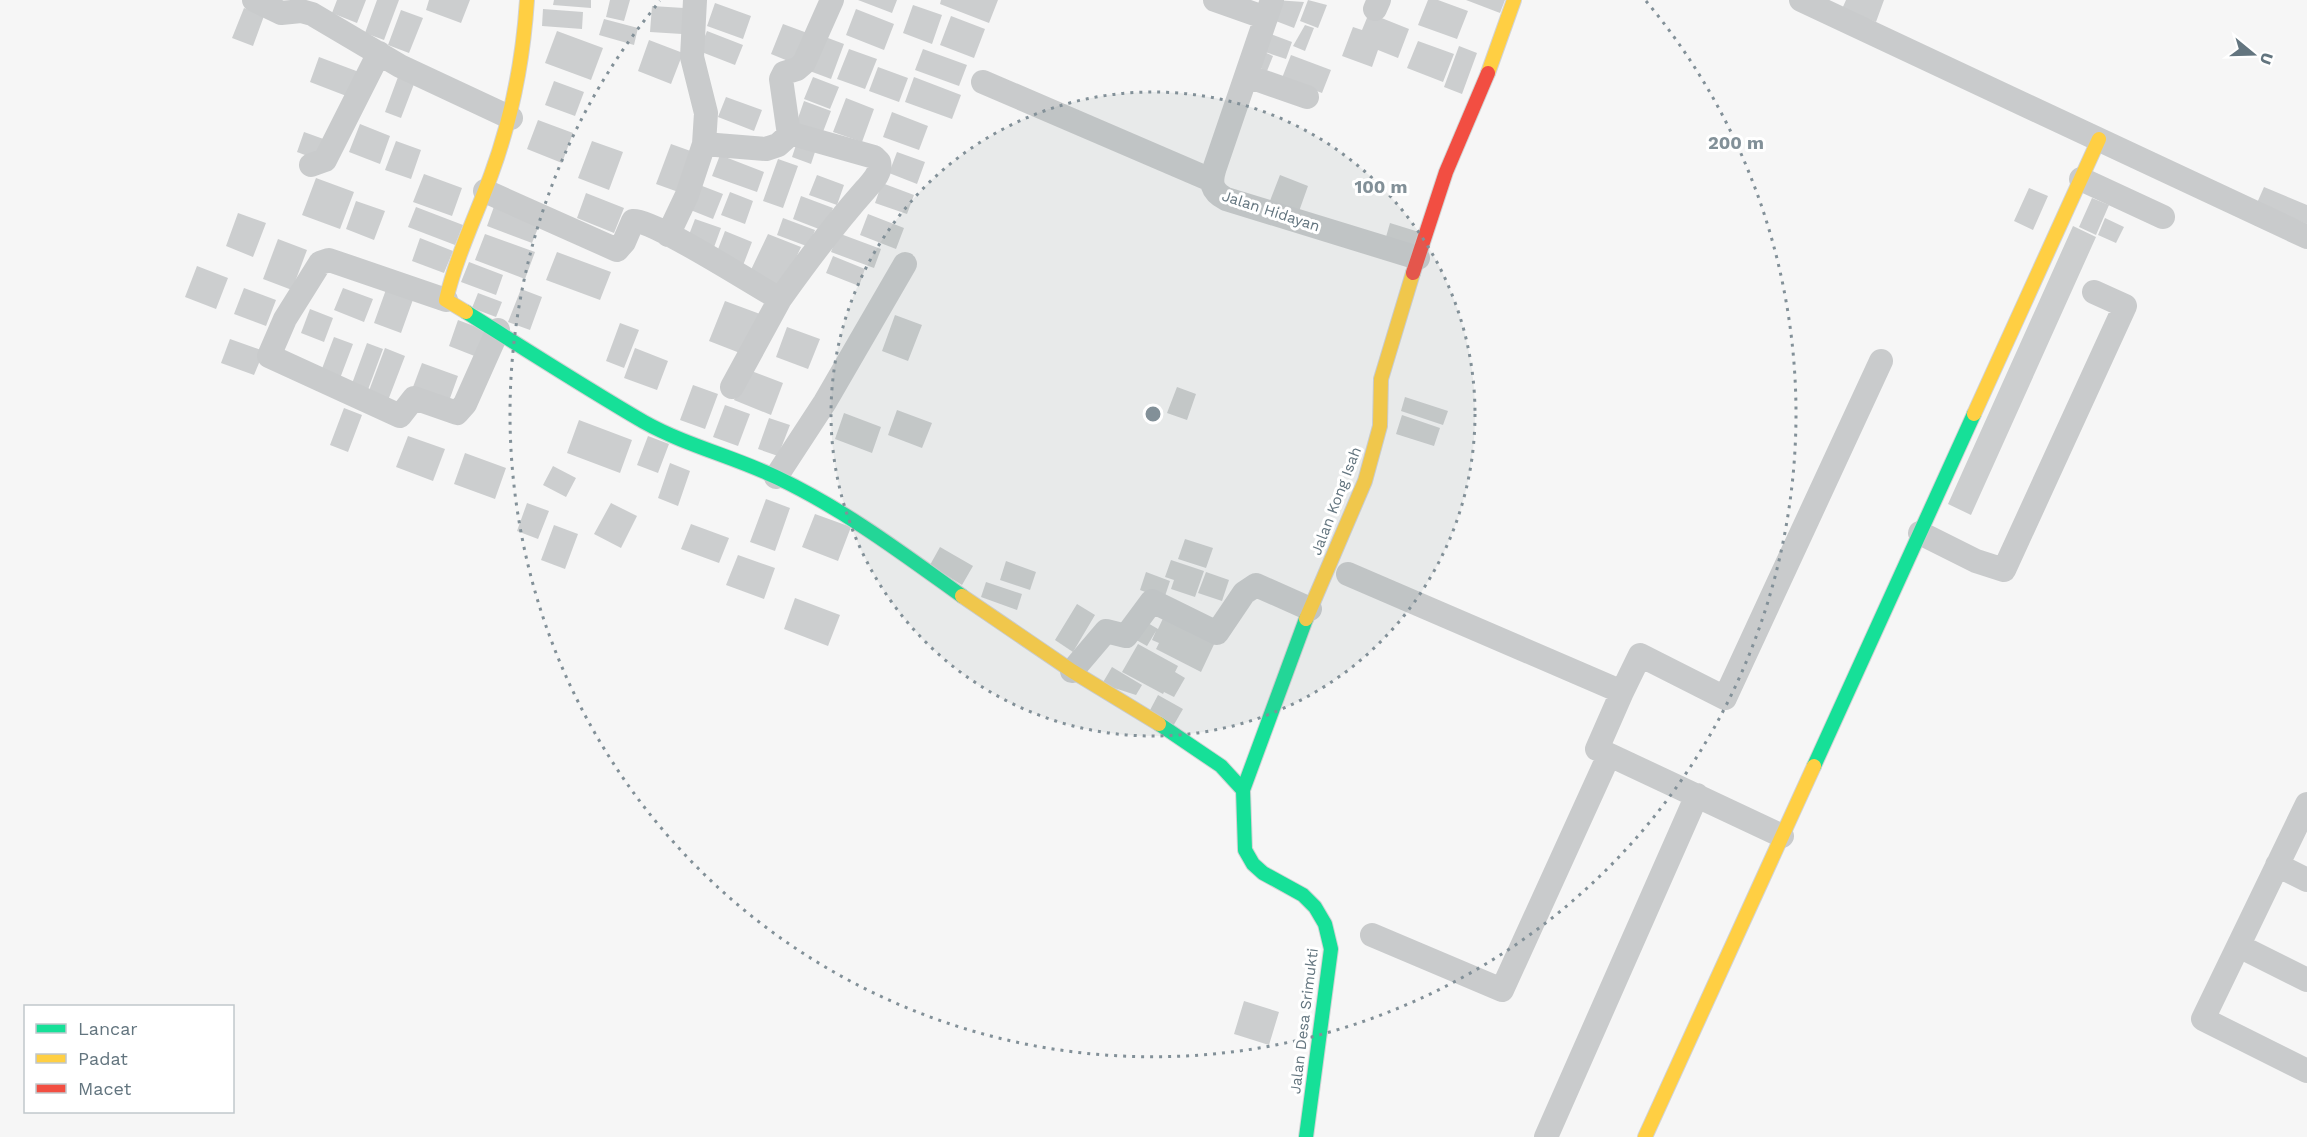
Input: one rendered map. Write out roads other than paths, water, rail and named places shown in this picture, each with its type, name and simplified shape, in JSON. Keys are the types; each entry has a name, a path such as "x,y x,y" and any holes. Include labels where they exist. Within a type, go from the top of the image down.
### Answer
{"street":[{"path":"254,0 281,13 301,10 312,14 450,91 511,118"},
{"path":"446,300 452,274 511,118 520,81 526,37 527,0"},
{"path":"668,235 687,195 704,144 706,113 692,57 695,0"},
{"path":"789,135 781,79 784,73 804,63 832,0"},
{"path":"1215,0 1269,9"},
{"name":"Jalan Kong Isah","path":"1261,870 1252,864 1245,850 1243,790 1310,609 1365,481 1380,426 1381,379 1418,258 1446,172 1496,53 1514,0"},
{"path":"1801,0 2307,237"},
{"name":"Jalan Hidayan","path":"1269,9 1211,180 1216,194 1226,200 1418,258"},
{"path":"311,165 325,160 379,53"},
{"path":"1247,76 1308,97"},
{"path":"983,82 1211,180"},
{"path":"704,144 765,149 778,145 789,135"},
{"path":"732,387 780,299 826,234 873,181 880,166 874,158 789,135"},
{"path":"1645,1137 2099,139"},
{"path":"2081,179 2163,217"},
{"path":"485,191 615,250 621,247 633,221 639,221 780,299"},
{"path":"498,330 465,404 457,413 414,398 400,416 269,356 285,319 321,263 328,260 446,300 498,330 645,422 693,446 776,477 873,531 975,606 1072,671 1187,742 1221,766 1243,790"},
{"path":"776,477 825,402 905,264"},
{"path":"1920,532 1976,561 2004,570 2125,306 2094,292"},
{"path":"1782,836 1597,749 1640,655 1725,698 1881,361"},
{"path":"1348,574 1622,693"},
{"path":"1072,671 1106,631 1126,636 1152,601 1216,633 1244,593 1256,585 1310,609"},
{"path":"1372,935 1502,990 1609,754"},
{"path":"1546,1137 1697,795"},
{"path":"2307,804 2204,1019 2307,1071"},
{"path":"2277,865 2307,880"},
{"name":"Jalan Desa Srimukti","path":"1261,870 1314,903 1329,927 1331,949 1306,1137"},
{"path":"2239,946 2307,980"}]}
